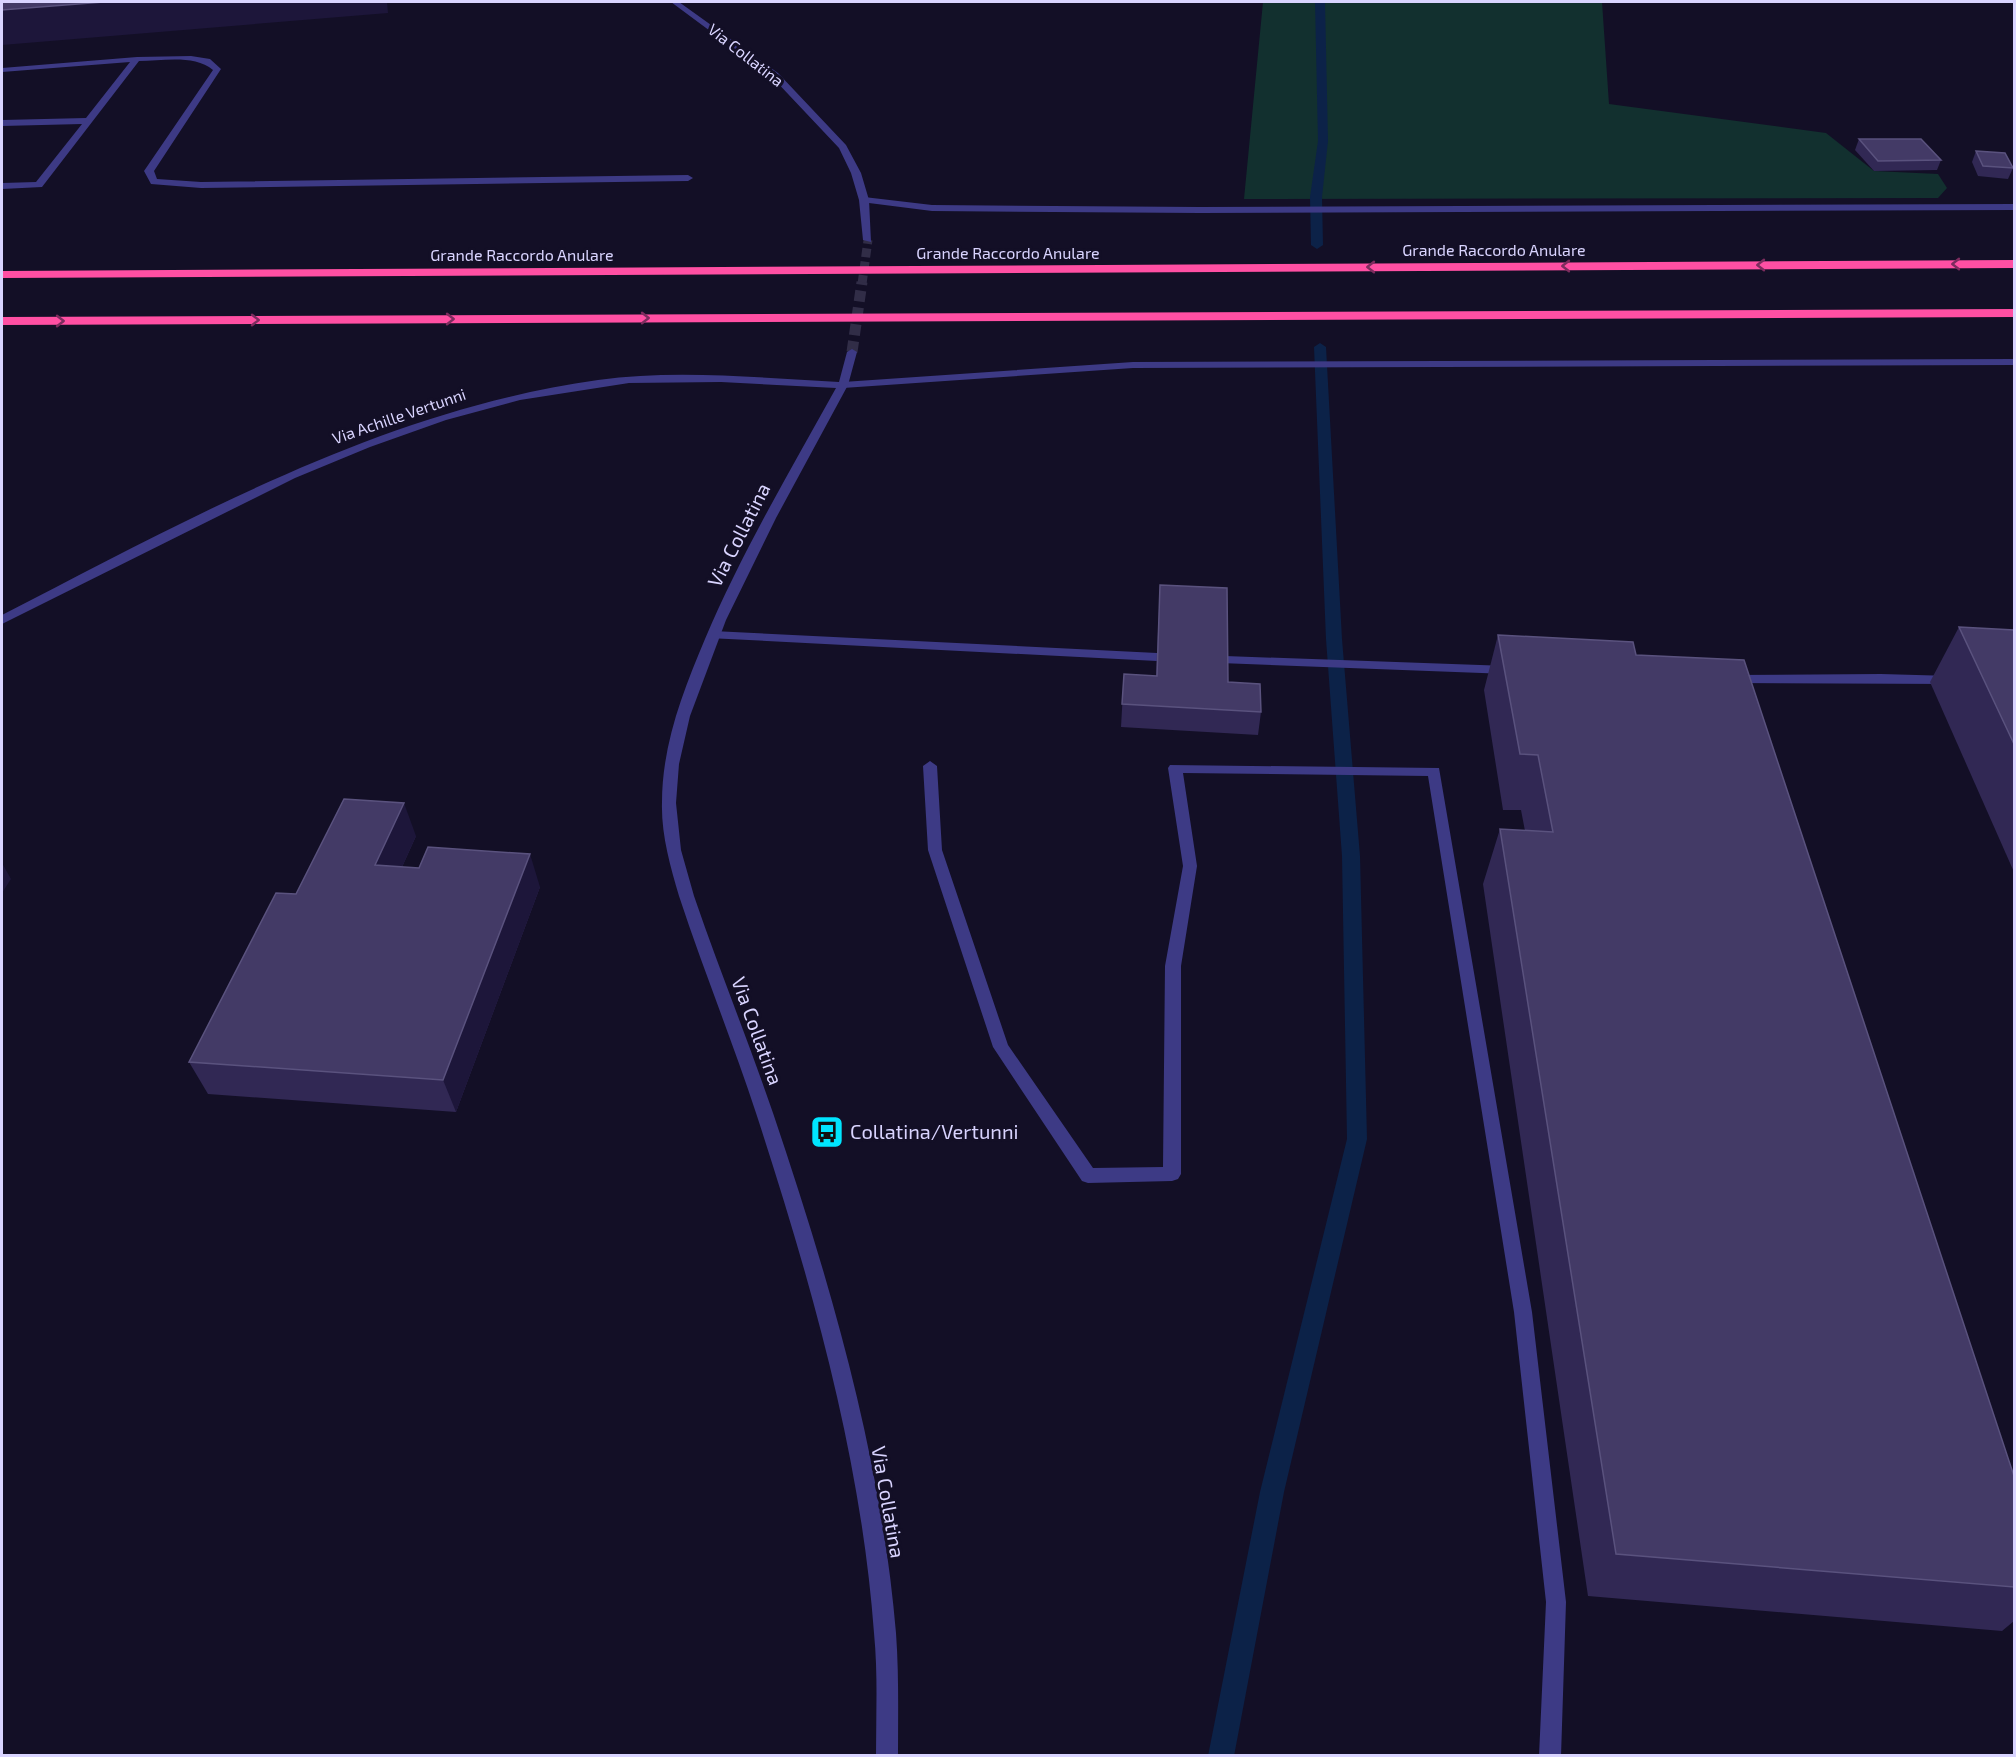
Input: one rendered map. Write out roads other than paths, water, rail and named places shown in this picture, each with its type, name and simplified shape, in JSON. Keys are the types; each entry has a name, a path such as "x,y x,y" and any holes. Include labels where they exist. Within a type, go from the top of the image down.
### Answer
{"highway":[{"name":"Grande Raccordo Anulare","path":"2,274 2014,264"},
{"path":"2,321 2014,313"}],"street":[{"name":"Via Collatina","path":"675,2 775,75 823,123 843,147 856,173 864,201 868,240"},
{"path":"2,70 137,59 191,58 207,61 217,69 149,171 154,182 201,185 688,178"},
{"path":"2,186 39,185 137,59"},
{"path":"2,123 90,121"},
{"path":"864,201 932,208 1300,210 2014,207"},
{"name":"Via Collatina","path":"852,352 843,385 745,563 713,635 690,694 673,754 669,783 669,816 678,862 693,917 764,1110 828,1314 842,1371 878,1567 885,1636 887,1755"},
{"name":"Via Achille Vertunni","path":"2,620 335,455 459,412 559,388 657,379 843,385 1133,365 2014,362"},
{"path":"713,635 1157,657"},
{"path":"1225,660 1314,661 1519,670"},
{"path":"1719,679 1881,678 1970,681"},
{"path":"930,766 935,850 1000,1047 1088,1176 1172,1174 1173,966 1190,866 1175,768 1434,771 1523,1312 1556,1602 1550,1755"}],"waterway":[{"path":"1317,245 1316,197 1323,141 1320,2"},
{"path":"1221,1756 1272,1492 1357,1139 1351,856 1334,639 1320,347"}],"tunnel":[{"path":"862,284 868,240"},
{"path":"852,352 862,282"}],"place":[{"name":"Collatina/Vertunni","path":"827,1132"}]}
